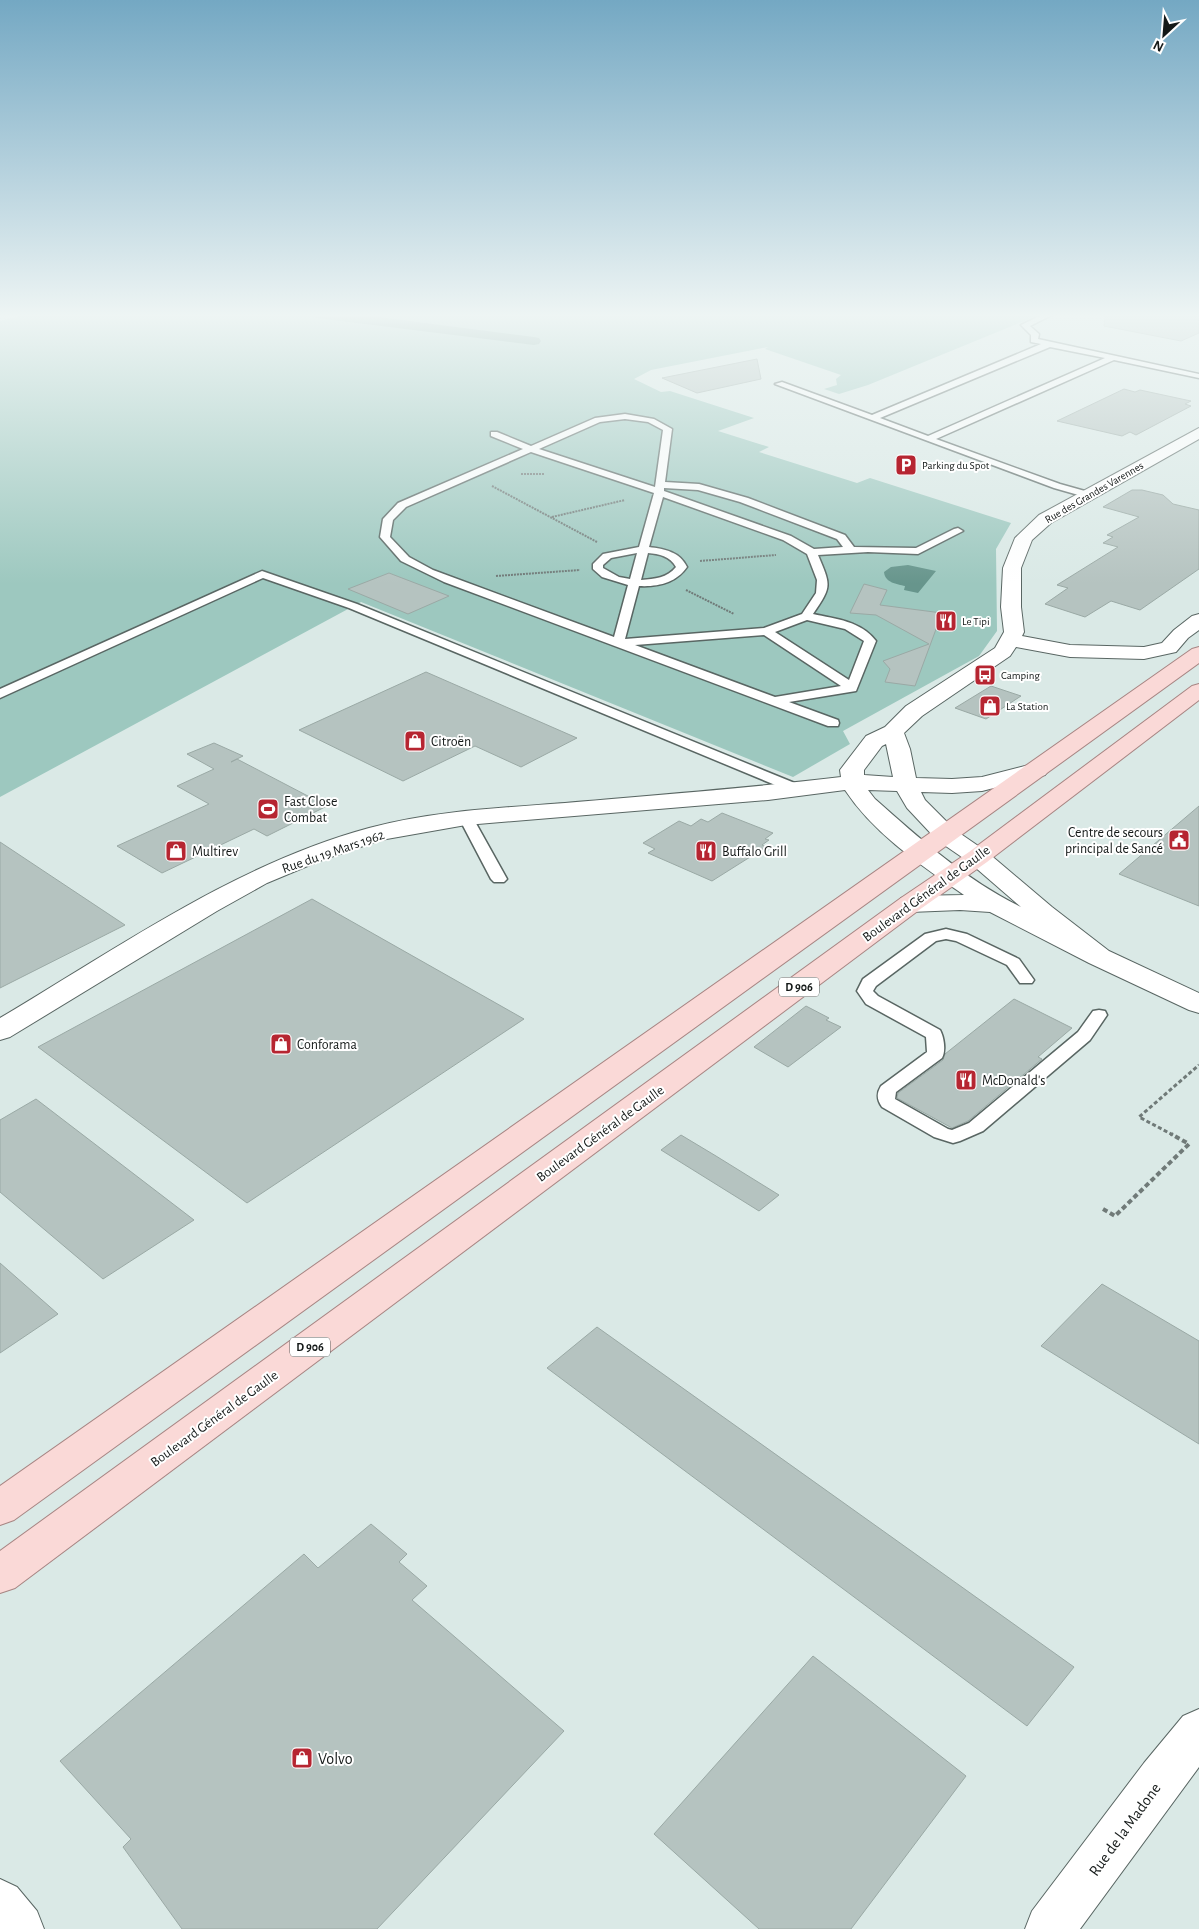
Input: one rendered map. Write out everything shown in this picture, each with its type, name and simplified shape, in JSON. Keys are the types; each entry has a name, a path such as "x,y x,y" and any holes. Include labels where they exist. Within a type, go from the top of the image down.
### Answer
{"main road":[{"name":"D 906","path":"0,1508 1199,654"},
{"name":"Boulevard Général de Gaulle","path":"0,1575 910,904 978,857 1199,690"}],"street":[{"name":"Rue des Grandes Varennes","path":"1009,640 1014,632 1011,607 1012,568 1024,538 1045,519 1199,433"},
{"path":"1199,620 1181,634 1169,648 1144,653 1070,652 1009,640 1002,652 914,711 893,732 874,740 852,770 853,782 866,804 921,853 996,905 1099,957 1199,1004"},
{"path":"1165,716 1199,699"},
{"path":"893,732 899,749 906,785 915,803 946,835 978,857 1043,913 1099,957"},
{"name":"Rue du 19 Mars 1962","path":"0,1031 208,905 258,878 313,855 376,834 466,818 768,793 853,782 952,786 982,784 1037,770"},
{"name":"Rue du 19 Mars 1962","path":"768,793 866,804 906,785"},
{"path":"910,904 960,902 996,905"},
{"name":"Rue de la Madone","path":"1050,1929 1160,1779 1199,1731"},
{"path":"0,1904 19,1929"}],"lane":[{"path":"834,404 1057,486 1089,495"},
{"path":"872,418 905,404"},
{"path":"928,439 1008,404"},
{"path":"618,643 660,488 668,429 656,421 620,416 598,420 402,505 388,519 385,537 394,552 411,564 448,580 833,723"},
{"path":"494,434 531,449 660,488 779,535 812,552 851,550 918,551 958,532"},
{"path":"660,488 699,487 744,500 841,537 851,550"},
{"path":"644,550 668,554 681,562 682,567 680,572 666,580 635,583 611,578 598,569 598,564 601,560 616,552 644,550"},
{"path":"806,616 822,593 823,580 812,552"},
{"path":"0,694 262,574 353,606 797,789"},
{"path":"618,643 766,631 806,616 846,626 864,633 870,641 852,688"},
{"path":"766,631 852,688"},
{"path":"775,701 852,688"},
{"path":"466,818 499,879"},
{"path":"1026,980 1013,962 961,937 946,934 931,937 869,983 865,991 872,1000 934,1034 936,1054 887,1090 886,1099 888,1103 941,1133 953,1137 976,1127 1084,1036 1099,1015"}],"path":[{"path":"470,475 546,474"},
{"path":"470,475 616,552"},
{"path":"552,517 660,488"},
{"path":"666,580 766,631"},
{"path":"1103,1209 1115,1216 1189,1144 1139,1118 1199,1065"}],"shaded area":[{"path":"0,404 711,404 754,418 718,431 769,447 759,452 857,483 870,478 1011,523 996,549 997,631 979,656 843,731 850,744 793,777 361,602 0,797"},
{"path":"908,565 936,571 918,593 904,590 905,586 892,582 885,576 884,572 891,567"}],"building":[{"path":"1093,404 1185,404 1191,406 1136,435 1130,432 1122,436 1057,421"},
{"path":"1132,490 1142,490 1163,495 1173,504 1199,510 1199,569 1140,610 1111,601 1085,617 1045,604 1068,588 1057,585 1118,547 1103,543 1113,537 1107,535 1139,517 1103,507"},
{"path":"389,573 449,596 408,614 348,589"},
{"path":"864,584 887,590 880,605 942,613 915,686 885,682 890,669 883,661 929,644 876,615 850,613"},
{"path":"426,672 577,738 521,767 475,746 403,781 299,730"},
{"path":"991,686 1021,696 986,719 955,708"},
{"path":"214,743 243,756 237,759 327,806 267,836 254,829 162,873 117,846 209,804 177,786 214,769 187,754"},
{"name":"Centre de secours principal de Sancé","path":"1199,806 1199,906 1119,874"},
{"name":"Buffalo Grill","path":"722,813 773,833 765,839 769,840 762,845 766,847 712,881 648,853 655,849 643,843 679,821 691,826 701,819 708,822"},
{"path":"0,842 125,925 0,988"},
{"path":"312,899 524,1019 247,1203 38,1047"},
{"name":"McDonald's","path":"1014,999 1072,1028 1038,1057 1042,1059 968,1121 952,1128 897,1098 898,1093 943,1060 945,1054"},
{"path":"806,1006 829,1018 826,1020 841,1027 788,1067 754,1047"},
{"path":"36,1099 194,1220 103,1279 0,1192 0,1120"},
{"path":"681,1135 779,1195 759,1211 661,1150"},
{"path":"0,1263 58,1314 0,1353"},
{"path":"1102,1284 1199,1341 1199,1444 1041,1346"},
{"path":"597,1327 1074,1667 1027,1726 547,1368"},
{"path":"371,1524 407,1554 399,1562 427,1586 412,1600 564,1731 377,1929 182,1929 123,1847 131,1839 60,1761 304,1554 318,1568"},
{"path":"813,1656 966,1776 851,1929 759,1929 654,1834"}],"place":[{"name":"Parking du Spot","path":"906,465"},
{"name":"Le Tipi","path":"946,621"},
{"name":"Camping","path":"985,675"},
{"name":"La Station","path":"990,706"},
{"name":"Citroën","path":"415,741"},
{"name":"Fast Close Combat","path":"268,809"},
{"name":"Centre de secours principal de Sancé","path":"1179,840"},
{"name":"Multirev","path":"176,851"},
{"name":"Buffalo Grill","path":"706,851"},
{"name":"Conforama","path":"281,1044"},
{"name":"McDonald's","path":"966,1080"},
{"name":"Volvo","path":"302,1758"}]}
